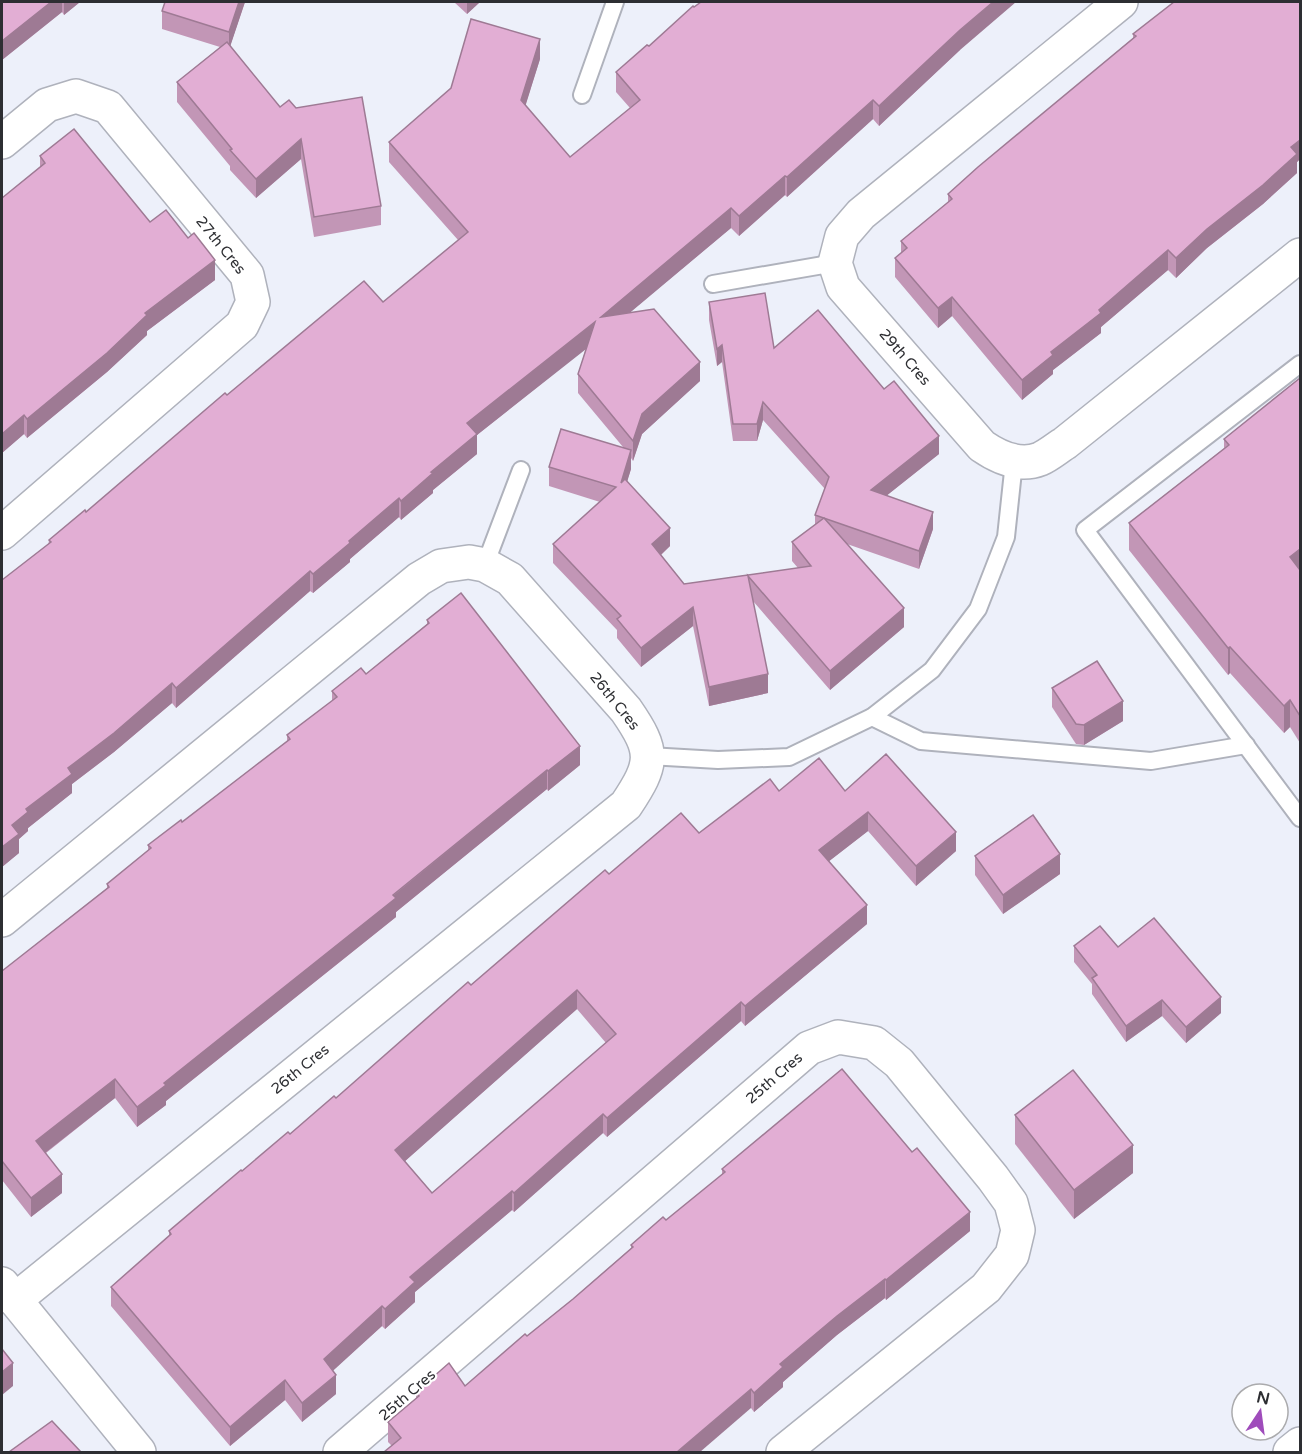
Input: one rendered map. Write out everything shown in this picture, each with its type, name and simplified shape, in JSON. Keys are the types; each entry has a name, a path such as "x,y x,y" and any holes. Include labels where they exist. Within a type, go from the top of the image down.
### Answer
{"street":[{"path":"835,263 842,236 861,214 1121,2"},
{"name":"27th Cres","path":"2,142 47,105 76,96 108,107 247,275 253,302 242,325 2,533"},
{"path":"1014,462 1039,459 1065,444 1300,255"},
{"name":"29th Cres","path":"835,263 843,287 982,446 995,455 1014,462"},
{"name":"26th Cres","path":"2,920 419,579 441,566 469,562 485,565 510,579 626,710 642,733 649,756 644,778 626,805 8,1292"},
{"name":"25th Cres","path":"340,1452 809,1048 838,1037 874,1043 899,1063 993,1178 1011,1203 1018,1230 1012,1255 986,1288 783,1452"},
{"path":"8,1292 139,1452"},
{"path":"1290,1452 1300,1444"}],"lane":[{"path":"582,95 615,2"},
{"path":"713,284 835,263"},
{"path":"1300,364 1085,530 1300,818"},
{"path":"649,756 718,760 789,757 872,717 932,670 978,609 1006,537 1014,462"},
{"path":"485,565 521,470"},
{"path":"872,717 921,741 1151,761 1246,745"}],"building":[{"path":"2,2 51,2 2,41"},
{"path":"165,2 239,2 229,32 162,11"},
{"path":"701,2 993,2 879,106 873,100 787,177 785,176 739,216 731,208 601,317 654,309 700,362 642,414 633,441 578,374 595,322 467,423 477,434 431,472 433,473 401,501 399,498 313,574 310,571 176,688 172,683 114,733 68,768 72,774 26,809 28,812 12,825 19,834 2,847 2,580 51,542 49,540 85,510 86,512 225,393 227,395 364,281 383,302 468,232 389,142 451,88 471,19 540,39 521,100 570,157 640,100 616,72 693,6"},
{"path":"1174,2 1300,2 1300,140 1291,147 1297,154 1176,258 1168,250 1099,310 1101,313 1051,352 1053,355 1022,380 952,297 938,308 895,258 907,248 901,241 952,199 948,194 978,167 1136,36 1133,34"},
{"path":"227,42 280,107 289,100 296,108 362,97 381,206 314,217 301,139 256,179 230,150 232,149 177,82"},
{"path":"74,129 150,222 166,210 188,238 194,233 215,260 145,313 147,315 107,353 27,419 24,415 2,434 2,198 45,163 40,156"},
{"path":"765,293 774,348 818,310 884,389 894,381 939,436 871,490 933,512 919,551 815,515 829,477 763,402 757,424 733,424 722,345 717,349 709,302"},
{"path":"1300,378 1300,549 1290,557 1300,570 1300,716 1290,700 1284,706 1230,647 1228,648 1129,523 1229,445 1224,439"},
{"path":"561,429 631,450 621,483 625,479 670,528 652,544 684,584 811,566 792,542 824,518 904,608 830,671 748,576 768,674 709,687 693,607 641,648 617,619 621,616 553,544 616,487 549,467"},
{"path":"461,593 580,746 393,895 396,898 137,1107 115,1079 36,1141 62,1174 31,1198 2,1161 2,971 109,887 107,884 151,848 148,845 181,820 182,822 290,739 287,735 337,697 332,691 361,668 366,674 429,623 427,620"},
{"path":"1097,661 1123,701 1084,725 1076,724 1052,688"},
{"path":"886,754 956,832 916,866 868,812 819,850 867,905 745,1006 741,1002 607,1118 603,1114 514,1193 512,1191 410,1277 415,1282 385,1309 382,1306 324,1359 336,1375 302,1403 285,1380 230,1427 111,1287 171,1234 169,1231 241,1170 288,1132 290,1134 334,1096 336,1098 468,982 471,985 605,870 609,874 681,813 699,833 770,779 779,791 819,758 845,791","holes":["577,990 616,1034 432,1193 395,1150"]},
{"path":"1033,815 1060,854 1003,895 975,856"},
{"path":"1154,918 1221,997 1186,1027 1162,1000 1126,1026 1092,978 1097,975 1074,946 1100,926 1118,947"},
{"path":"842,1069 912,1152 917,1148 970,1212 886,1280 837,1316 780,1364 783,1367 754,1393 751,1389 677,1452 384,1452 401,1438 388,1422 419,1396 416,1392 449,1363 465,1386 525,1334 527,1336 573,1299 633,1247 631,1245 663,1217 666,1220 725,1172 722,1169"},
{"path":"1073,1070 1133,1145 1074,1190 1015,1115"},
{"path":"2,1349 13,1363 2,1372"},
{"path":"52,1421 81,1452 9,1452"}]}
